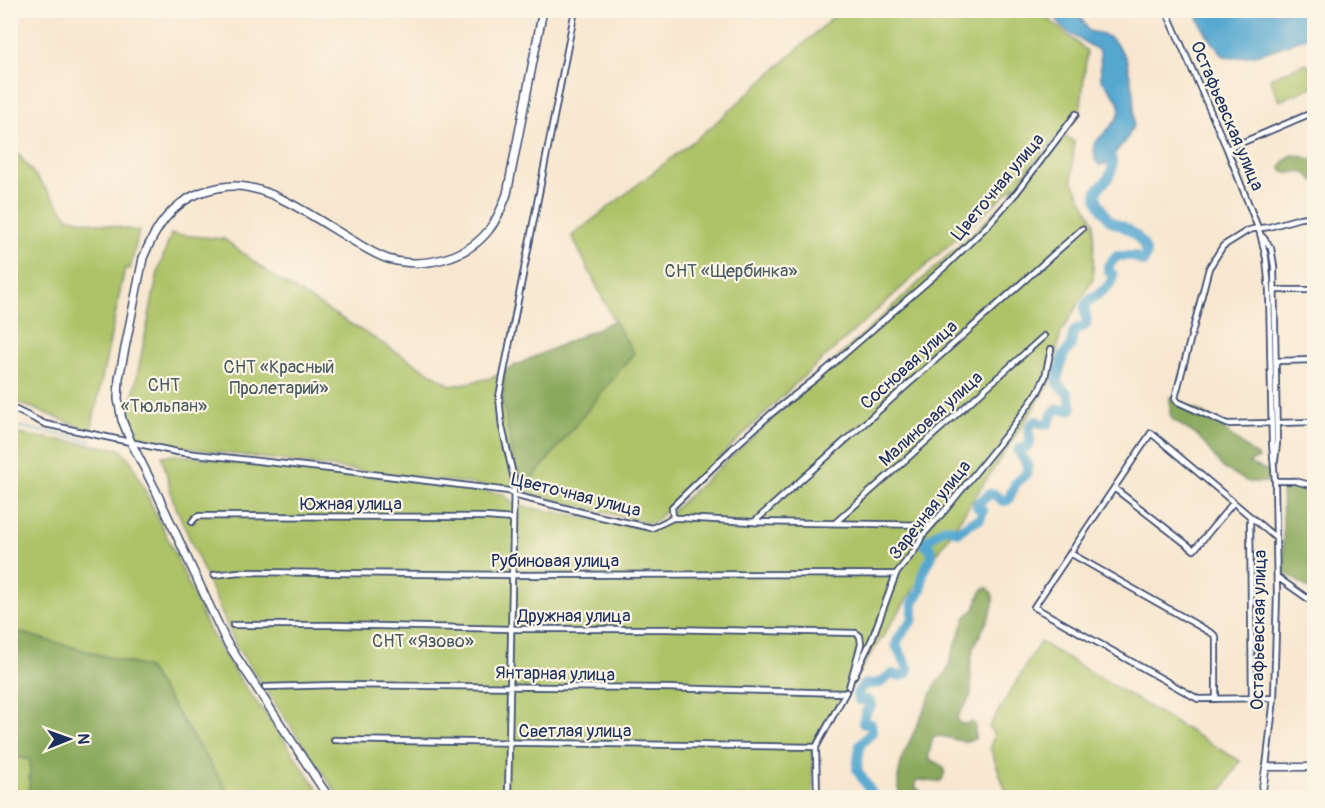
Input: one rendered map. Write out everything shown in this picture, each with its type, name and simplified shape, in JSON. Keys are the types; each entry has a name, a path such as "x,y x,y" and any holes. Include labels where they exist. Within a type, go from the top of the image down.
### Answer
{"main road":[{"path":"329,798 226,641 122,420 118,399 119,378 143,258 167,215 180,203 194,195 215,188 234,186 253,188 275,196 366,249 388,259 430,262 453,256 471,246 488,232 507,194 543,10"}],"street":[{"path":"508,798 514,479 502,427 499,398 575,10"},
{"name":"Остафьевская улица","path":"1166,10 1227,149 1259,231 1266,258 1269,290 1274,423"},
{"path":"1227,149 1314,112"},
{"name":"Цветочная улица","path":"10,408 45,424 177,452 509,491 514,495 652,528 673,518 672,507 732,449 948,264 988,225 1017,192 1076,114"},
{"path":"1314,219 1300,218 1259,231 1246,231 1223,246 1209,268 1175,398 1178,402 1227,424 1314,422"},
{"name":"Сосновая улица","path":"754,522 1082,229"},
{"name":"Остафьевская улица","path":"1259,231 1271,248 1275,290 1272,452 1276,538 1274,698 1261,798"},
{"path":"1275,290 1314,290"},
{"name":"Малиновая улица","path":"836,523 1044,336"},
{"name":"Заречная улица","path":"817,798 816,747 872,639 896,574 915,550 923,535 1014,425 1038,392 1045,377 1051,349"},
{"path":"1275,361 1314,360"},
{"path":"1274,698 1198,699 1192,697 1034,607 1151,433 1276,538"},
{"path":"1275,481 1314,486"},
{"path":"1114,488 1194,550 1233,502"},
{"name":"Южная улица","path":"192,522 199,516 513,519"},
{"path":"1250,517 1252,699"},
{"path":"673,518 754,522 932,525"},
{"path":"1070,553 1216,637 1216,699"},
{"name":"Рубиновая улица","path":"214,575 239,572 512,575 896,574"},
{"path":"1276,577 1314,603"},
{"name":"Дружная улица","path":"233,625 856,633 860,636 861,644 849,687"},
{"name":"Янтарная улица","path":"265,687 335,685 665,688 845,693"},
{"name":"Светлая улица","path":"334,740 816,747"},
{"path":"1266,767 1314,767"}],"green space":[{"path":"840,11 1039,11 1087,51 1080,114 1019,179 1066,136 1074,142 1072,180 1094,222 1093,279 1061,333 1049,385 812,743 813,797 339,797 236,646 173,500 162,456 175,455 402,480 504,494 514,505 653,529 1010,198 1015,185 792,387 652,524 505,488 180,447 136,436 128,421 158,272 171,234 224,239 277,279 452,386 491,378 614,321 572,236 711,127"},
{"path":"1307,63 1314,86 1279,101 1270,78"},
{"name":"СНТ «Тюльпан»","path":"11,145 69,218 139,231 130,269 125,268 91,431 11,400"},
{"path":"1293,155 1314,161 1314,181 1304,173 1286,173 1281,169 1281,166"},
{"path":"614,321 634,353 537,473 518,492 503,400 505,370"},
{"path":"1170,397 1205,414 1259,458 1248,463 1271,472 1268,482 1248,482 1223,468 1199,437 1173,420 1170,414"},
{"path":"10,433 121,449 132,463 206,625 242,683 323,797 11,797"},
{"path":"1291,483 1314,499 1314,592 1284,572 1282,488"},
{"path":"984,588 988,588 992,594 992,608 973,651 971,694 957,718 963,724 972,722 975,724 975,739 963,741 933,737 929,759 944,769 944,776 941,781 916,781 916,788 921,791 923,797 899,797 898,778 902,758 936,684 948,668 966,616 976,606"},
{"path":"11,630 148,668 232,797 29,797 30,760 11,755"},
{"path":"1040,642 1240,761 1218,797 1008,797 990,747 994,735 989,727"}],"water":[{"path":"1051,11 1077,11 1089,31 1103,34 1113,40 1126,58 1134,93 1134,124 1128,137 1106,164 1099,165 1095,160 1094,144 1116,120 1120,107 1111,90 1101,79 1100,51 1062,27"},
{"path":"1196,11 1314,11 1314,34 1255,55 1231,58 1223,55 1211,40"}],"waterway":[{"path":"875,798 857,769 860,745 872,732 871,724 863,723 867,710 872,705 867,700 859,700 857,695 863,685 880,683 891,674 902,676 907,673 908,668 896,645 913,619 913,603 921,590 923,573 932,556 931,549 925,545 925,542 943,529 949,528 958,532 980,519 983,511 977,507 977,504 990,494 994,494 1003,501 1008,500 1016,483 1027,473 1028,465 1018,451 1030,444 1030,426 1036,421 1048,424 1054,411 1070,410 1072,407 1068,394 1057,381 1063,356 1071,346 1073,334 1076,329 1082,328 1087,323 1085,311 1087,303 1103,291 1112,280 1113,275 1108,270 1108,266 1117,256 1134,256 1143,262 1145,257 1146,251 1137,236 1110,221 1097,198 1097,192 1110,176 1112,168 1107,145"},
{"path":"10,425 92,441"}],"park label":[{"name":"СНТ «Щербинка»","path":"731,271"},
{"name":"СНТ «Красный Пролетарий»","path":"279,377"},
{"name":"СНТ «Язово»","path":"423,641"}]}
